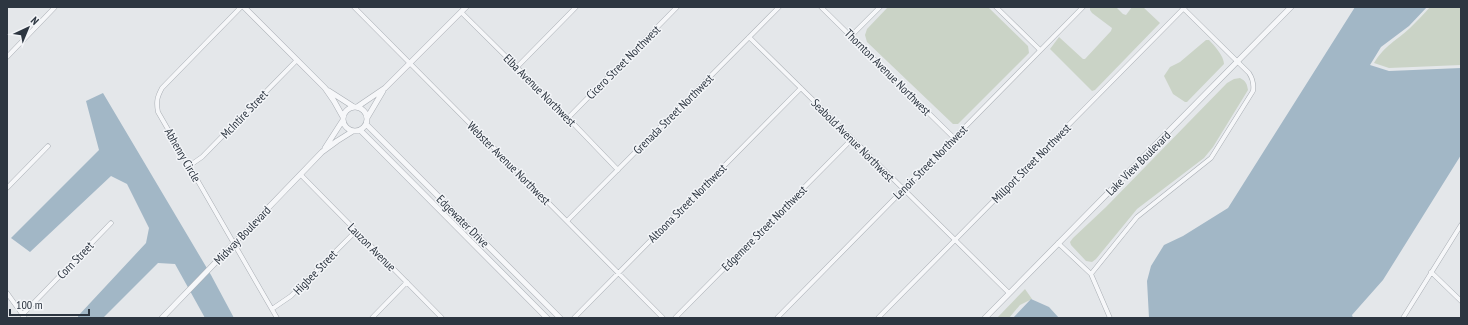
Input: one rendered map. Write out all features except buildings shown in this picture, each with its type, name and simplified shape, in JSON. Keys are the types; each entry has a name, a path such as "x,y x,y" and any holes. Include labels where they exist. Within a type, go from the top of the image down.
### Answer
{"street":[{"path":"7,57 55,7"},
{"path":"242,7 325,88 334,101 345,126 353,131 360,130 366,124 367,118 385,88"},
{"name":"Abhenry Circle","path":"242,7 162,88 158,95 156,104 158,112 277,318"},
{"name":"Webster Avenue Northwest","path":"355,7 663,318"},
{"path":"343,119 348,109 355,107 385,88 466,7"},
{"path":"517,67 576,7"},
{"name":"Cicero Street Northwest","path":"568,118 677,7"},
{"name":"Grenada Street Northwest","path":"567,222 779,7"},
{"name":"Thornton Avenue Northwest","path":"821,7 954,138"},
{"path":"851,36 880,7"},
{"path":"996,7 1040,50"},
{"name":"Lenoir Street Northwest","path":"777,318 1083,7"},
{"name":"Lake View Boulevard","path":"985,318 1292,7"},
{"path":"1091,274 1137,217 1207,163 1215,153 1253,91 1254,85 1252,78 1238,62 1183,8"},
{"name":"Millport Street Northwest","path":"878,318 1183,8"},
{"name":"Elba Avenue Northwest","path":"461,12 618,170"},
{"name":"Seabold Avenue Northwest","path":"749,37 1009,293"},
{"name":"McIntire Street","path":"189,166 202,157 296,60"},
{"path":"325,88 355,107 363,109 367,118"},
{"name":"Altoona Street Northwest","path":"574,318 800,88"},
{"name":"Midway Boulevard","path":"163,317 322,152 343,119"},
{"name":"Edgewater Drive","path":"366,124 560,318"},
{"name":"Edgewater Drive","path":"360,130 370,138 547,318"},
{"name":"Midway Boulevard","path":"322,152 353,131"},
{"name":"Edgemere Street Northwest","path":"675,318 852,139"},
{"path":"7,188 48,146"},
{"name":"Lauzon Avenue","path":"301,175 442,318"},
{"name":"Corn Street","path":"23,316 111,223"},
{"path":"1403,318 1461,225"},
{"name":"Higbee Street","path":"272,309 291,296 356,231"},
{"path":"1058,243 1091,274 1110,318"},
{"path":"1431,272 1461,301"},
{"path":"372,318 407,282"},
{"path":"7,293 23,316"}],"shaded area":[{"path":"888,7 988,7 1028,46 1029,53 958,124 953,124 867,42 865,35 867,29"},
{"path":"1090,7 1116,7 1126,15 1132,7 1143,7 1160,23 1095,90 1092,91 1050,49 1059,37 1083,59 1085,59 1111,31 1112,28 1092,13"},
{"path":"1430,7 1461,7 1461,65 1389,68 1374,63 1387,47 1410,28"},
{"path":"1206,40 1209,40 1218,51 1224,61 1224,64 1187,102 1185,102 1173,94 1164,76 1170,67 1180,62"},
{"path":"1240,78 1246,83 1248,90 1213,147 1204,158 1137,209 1096,259 1092,262 1086,261 1071,245 1070,242 1073,238 1106,207 1227,83 1234,79"},
{"path":"1025,289 1032,299 1020,305 1009,318 997,318"}],"water":[{"path":"1355,7 1427,7 1409,26 1381,47 1370,65 1389,71 1461,68 1461,155 1383,280 1352,315 1353,318 1149,318 1147,281 1151,266 1164,245 1183,236 1228,208"},
{"path":"103,93 211,275 234,318 205,318 175,264 158,263 103,318 78,318 78,316 146,243 149,228 127,184 111,176 30,252 11,238 99,150 86,101"},
{"path":"1031,299 1049,307 1059,318 1013,318"}]}
